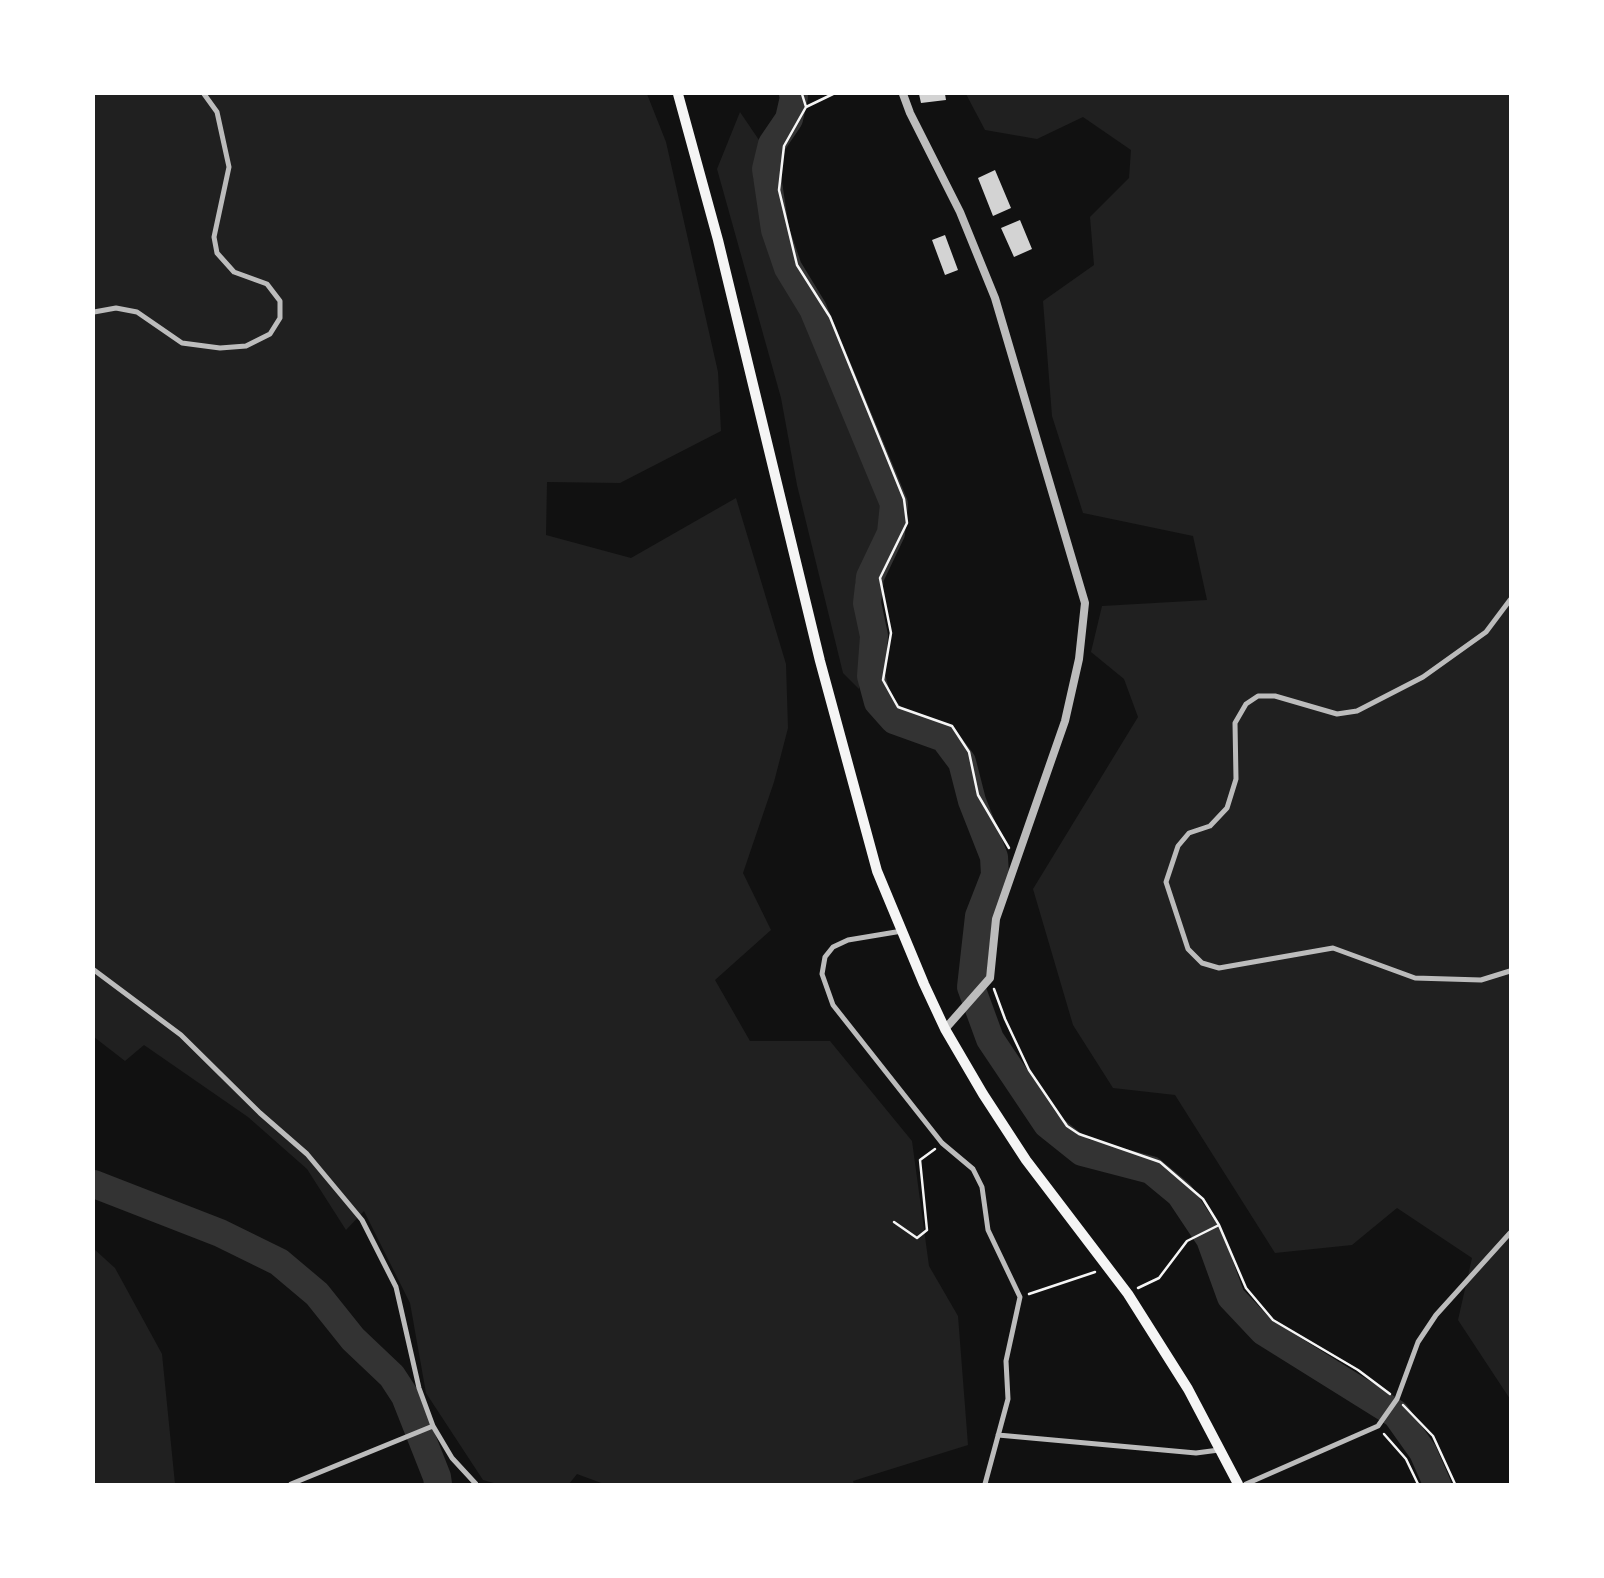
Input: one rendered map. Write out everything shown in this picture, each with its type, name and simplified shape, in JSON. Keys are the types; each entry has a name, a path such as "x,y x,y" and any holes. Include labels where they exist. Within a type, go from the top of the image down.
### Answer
{"main road":[{"path":"678,94 718,240 820,661 877,871 924,984 946,1029 984,1094 1026,1160 1128,1294 1188,1390 1238,1484"}],"street":[{"path":"94,312 116,308 136,312 182,343 220,348 246,346 270,334 280,318 280,300 267,284 234,272 217,253 214,237 229,167 216,112 204,94"},
{"path":"903,94 910,113 960,212 995,298 1085,603 1079,659 1065,721 996,919 990,978 946,1029"},
{"path":"1510,600 1486,632 1423,677 1357,711 1337,714 1275,696 1258,696 1246,704 1236,723 1236,779 1227,808 1210,826 1190,833 1178,846 1166,882 1188,949 1202,963 1219,968 1333,948 1415,978 1482,980 1510,971"},
{"path":"902,931 848,940 833,947 825,957 822,974 833,1005 942,1143 973,1169 982,1187 988,1230 1020,1297 1006,1361 1008,1399 985,1484"},
{"path":"94,970 181,1035 260,1112 307,1154 362,1220 396,1287 419,1388 434,1426 452,1458 476,1484"},
{"path":"1246,1484 1378,1426 1397,1399 1418,1342 1436,1315 1510,1233"},
{"path":"291,1484 434,1426"},
{"path":"998,1435 1196,1452 1220,1450"}],"path":[{"path":"802,94 806,108"},
{"path":"833,94 806,108 784,146 779,190 797,265 830,317 904,499 907,523 880,578 891,633 883,680 898,707 952,726 969,752 978,795 1016,860"},
{"path":"990,978 1005,1019 1029,1070 1067,1126 1079,1134 1160,1162 1203,1199 1219,1225 1246,1288 1273,1320 1358,1370 1397,1399 1433,1436 1455,1484"},
{"path":"894,1222 917,1238 927,1230 920,1160 942,1143"},
{"path":"1128,1294 1159,1278 1187,1241 1219,1225"},
{"path":"1020,1297 1109,1267"},
{"path":"1378,1426 1406,1459 1418,1484"}],"shaded area":[{"path":"94,94 647,94 666,142 718,372 721,431 620,483 547,482 546,535 631,558 736,498 786,664 788,728 774,782 743,873 771,930 715,980 750,1041 830,1041 912,1141 929,1266 958,1316 968,1445 853,1481 854,1484 604,1484 577,1474 569,1484 497,1484 483,1480 426,1393 410,1303 364,1211 346,1230 307,1169 248,1117 144,1045 125,1061 94,1037"},
{"path":"966,94 1510,94 1510,1399 1458,1320 1472,1258 1397,1208 1352,1245 1275,1253 1175,1095 1113,1088 1073,1025 1033,889 1138,717 1124,679 1091,652 1102,606 1207,600 1193,536 1083,513 1052,416 1043,301 1094,265 1090,217 1129,178 1131,150 1083,117 1037,139 985,130"},
{"path":"740,112 761,143 753,176 778,277 817,333 883,501 881,531 855,583 867,639 859,689 843,673 797,485 781,398 717,169"},
{"path":"94,1249 115,1268 162,1354 175,1484 94,1484"}],"building":[{"path":"919,94 945,94 946,100 921,103"},
{"path":"995,170 1011,208 993,216 978,178"},
{"path":"1020,220 1032,249 1014,257 1001,228"},
{"path":"945,235 958,270 945,275 932,240"}],"waterway":[{"path":"793,94 789,119 772,144 766,169 775,230 788,268 813,309 894,504 891,533 870,577 867,603 874,636 871,676 878,702 894,720 944,738 962,762 972,801 994,857 995,875 979,916 971,987 990,1039 1047,1124 1082,1152 1151,1170 1180,1194 1210,1239 1231,1297 1263,1331 1396,1414 1423,1452 1437,1484"},
{"path":"94,1184 220,1233 279,1262 317,1294 353,1339 392,1376 405,1396 437,1477 438,1484"}]}
